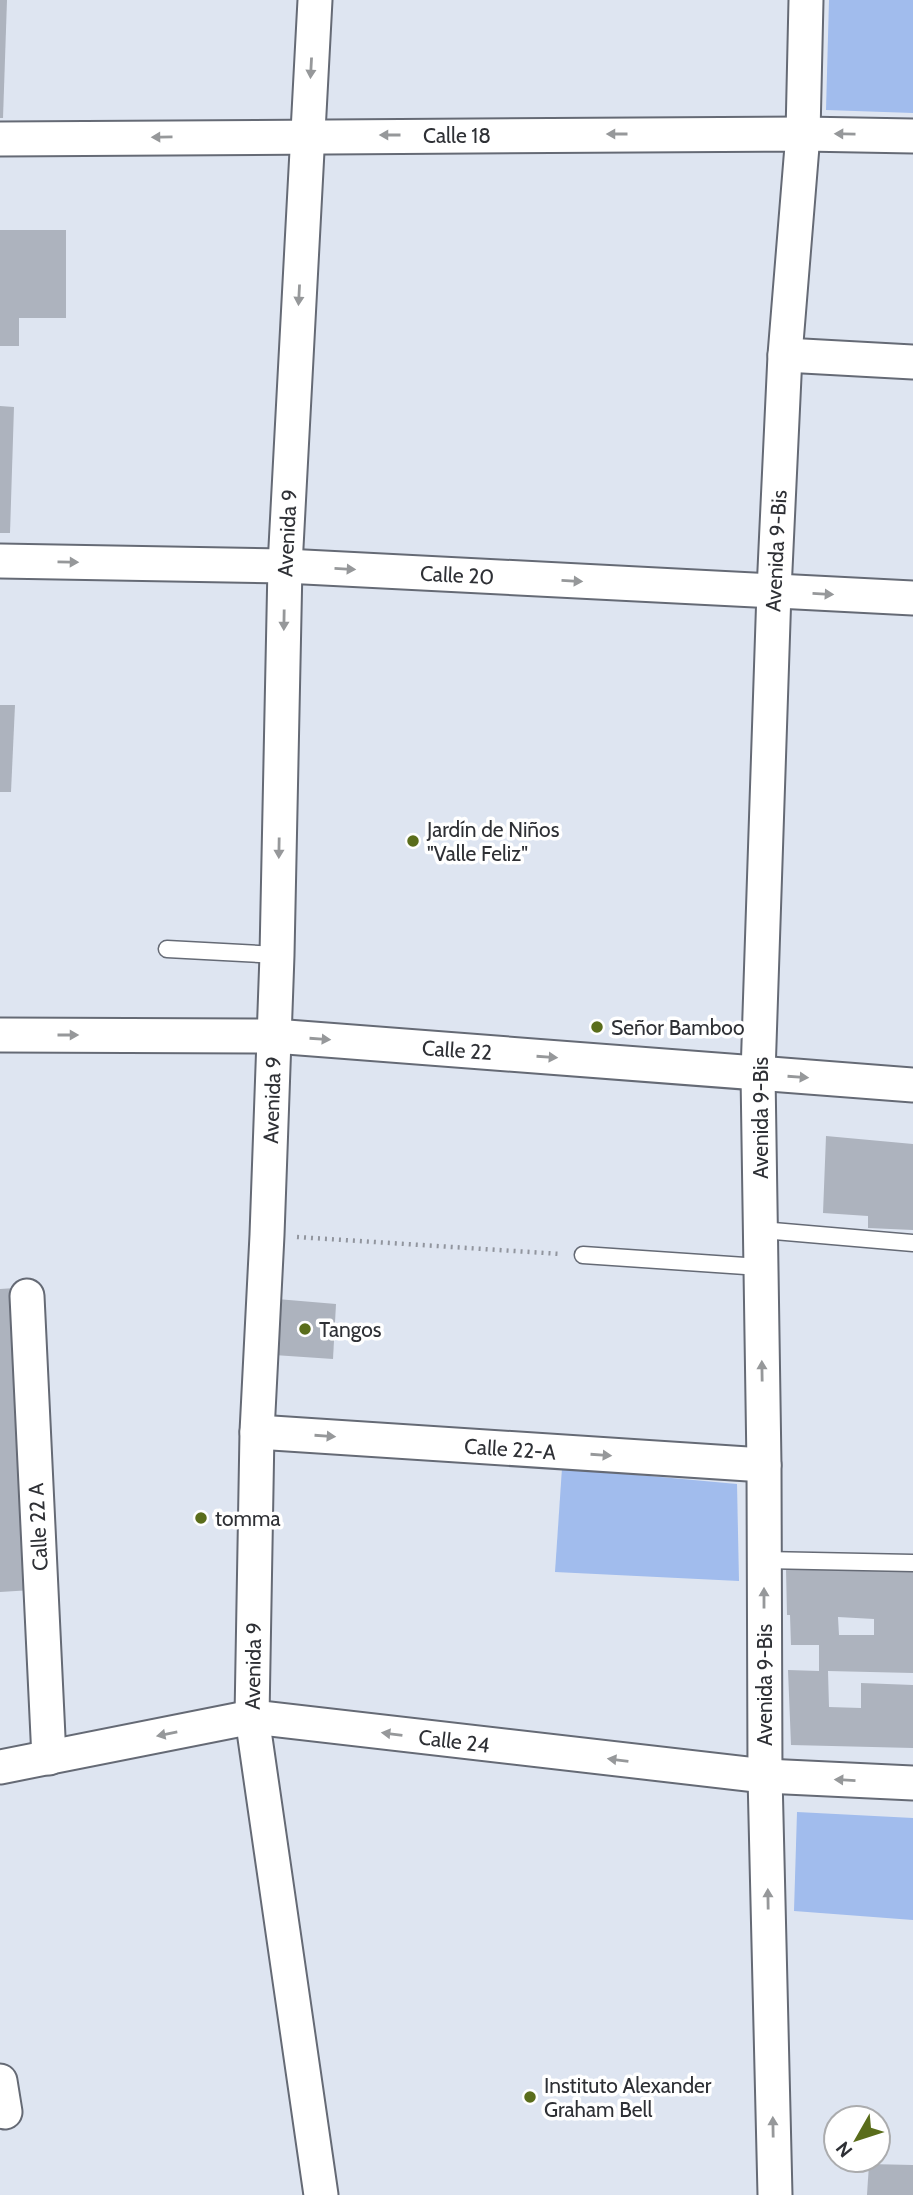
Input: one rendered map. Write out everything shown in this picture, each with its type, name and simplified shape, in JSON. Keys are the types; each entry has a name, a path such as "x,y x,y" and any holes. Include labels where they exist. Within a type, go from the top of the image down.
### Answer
{"street":[{"name":"Avenida 9","path":"315,0 285,566 277,955 257,1432 252,1717 321,2195"},
{"name":"Avenida 9-Bis","path":"775,2195 765,1776 764,1465 758,1074 774,592 785,355 803,134 806,0"},
{"name":"Calle 18","path":"0,139 803,134 913,136"},
{"path":"785,355 913,362"},
{"name":"Calle 20","path":"0,561 285,566 913,598"},
{"name":"Calle 22","path":"0,1035 274,1036 913,1085"},
{"name":"Calle 22 A","path":"27,1296 49,1758"},
{"name":"Calle 22-A","path":"257,1432 764,1465"},
{"name":"Calle 24","path":"0,1767 252,1717 765,1776 913,1783"}],"lane":[{"path":"167,949 277,955"},
{"path":"761,1230 913,1243"},
{"path":"583,1255 760,1267"},
{"path":"764,1560 913,1563"}],"path":[{"path":"267,1235 583,1255"}],"shaded area":[{"path":"829,0 913,0 913,113 826,110"},
{"path":"562,1468 737,1484 739,1581 555,1572"},
{"path":"797,1812 913,1818 913,1920 794,1911"}],"building":[{"path":"0,0 7,0 3,118 0,118"},
{"path":"0,230 66,230 66,318 19,318 19,346 0,346"},
{"path":"0,406 14,407 10,533 0,533"},
{"path":"0,705 15,705 11,792 0,792"},
{"path":"826,1136 913,1144 913,1230 868,1228 868,1216 823,1213"},
{"path":"15,1288 32,1590 0,1592 0,1289"},
{"name":"Tangos","path":"277,1299 336,1304 333,1359 274,1355"},
{"path":"786,1569 913,1571 913,1673 828,1671 829,1707 861,1708 861,1683 913,1685 913,1748 791,1745 788,1670 819,1671 819,1645 791,1645 790,1615 787,1615","holes":["838,1617 874,1619 874,1635 839,1635"]},
{"path":"892,2165 913,2165 913,2195 867,2195 868,2174 892,2174"}],"place":[{"name":"Jardín de Niños \"Valle Feliz\"","path":"413,841"},
{"name":"Señor Bamboo","path":"597,1027"},
{"name":"Tangos","path":"305,1329"},
{"name":"tomma","path":"201,1518"},
{"name":"Instituto Alexander Graham Bell","path":"530,2097"}]}
